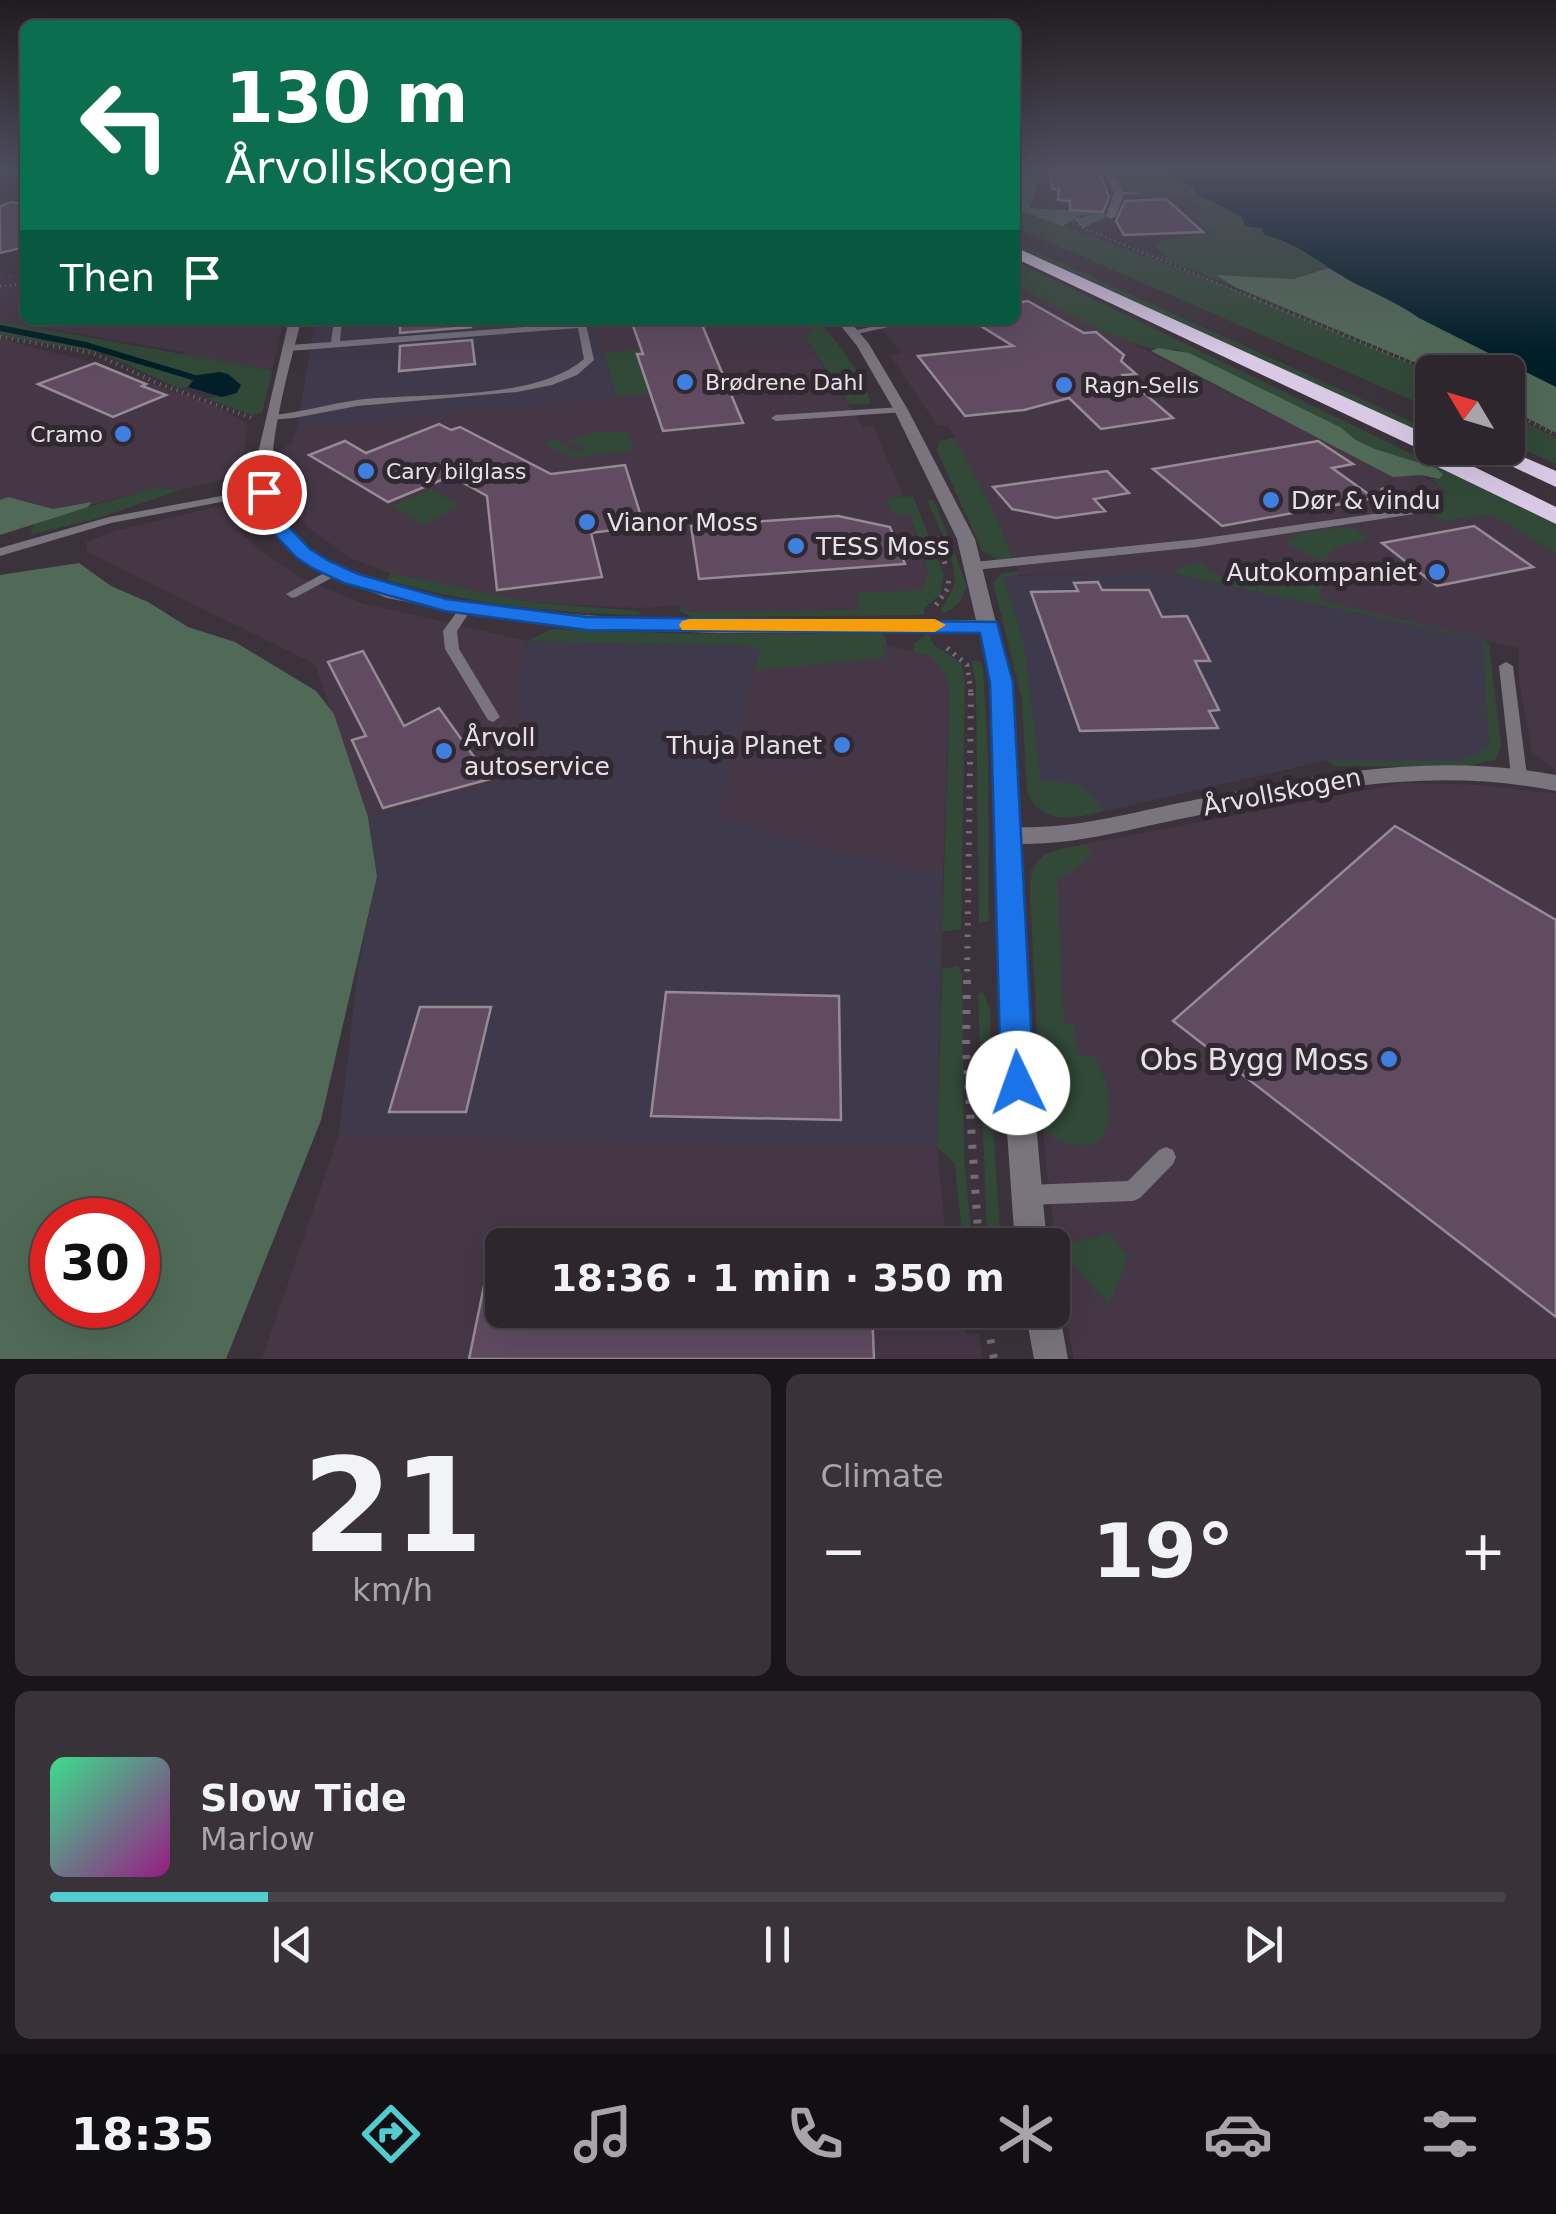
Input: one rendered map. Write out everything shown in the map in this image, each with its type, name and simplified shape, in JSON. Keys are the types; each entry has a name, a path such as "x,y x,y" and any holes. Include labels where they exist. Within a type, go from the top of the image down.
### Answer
{"highway":[{"path":"1020,238 1415,432"},
{"path":"1020,254 1415,432"},
{"path":"1452,465 1556,517"},
{"path":"1481,465 1556,503"},
{"path":"1523,465 1556,477"}],"street":[{"path":"295,325 273,418 264,492 274,522 304,554 336,571 410,597 587,624 989,626"},
{"path":"848,326 901,410 966,539 1002,683 1015,1046 1029,1228"},
{"name":"Årvollskogen","path":"1009,835 1082,831 1329,780 1388,773 1519,776 1556,783"},
{"path":"1045,1328 1051,1359"}],"lane":[{"path":"335,344 337,325"},
{"path":"290,348 548,325"},
{"path":"273,418 307,415 356,403 528,388 556,380 584,368 589,360 583,325"},
{"path":"776,418 901,410"},
{"path":"975,566 1198,543 1410,512 1384,490"},
{"path":"0,552 109,520 264,492"},
{"path":"292,594 336,571"},
{"path":"466,608 450,631 452,649 493,717"},
{"path":"1506,666 1519,776"},
{"path":"1026,1195 1133,1191 1166,1158"}],"path":[{"path":"1087,229 1415,364"},
{"path":"0,338 93,354 246,418 273,418"},
{"path":"1525,419 1556,435"},
{"path":"936,534 949,577 948,588 932,611 938,643 961,657 967,666 971,691 966,1051 978,1228"},
{"path":"989,1328 994,1359"}],"shaded area":[{"path":"0,272 20,275 20,324 0,321"},
{"path":"1020,287 1393,476 1421,475 1448,492 1442,522 1489,514 1556,553 1556,771 1532,752 1519,681 1519,648 1170,573 1020,575 995,514 955,438 948,427 937,425 890,355 902,353 877,325 1020,325"},
{"path":"24,325 282,325 272,371 182,355 185,352"},
{"path":"314,325 595,325 617,397 297,428"},
{"path":"595,325 810,325 815,333 803,335 863,427 873,426 898,483 929,573 921,590 858,594 858,610 685,612 683,605 637,608 529,602 390,573 350,558 309,528 291,507 282,449 292,443 297,428 617,397"},
{"name":"Cramo","path":"0,339 95,363 215,406 248,424 240,476 183,489 155,488 0,529"},
{"path":"223,507 244,536 263,553 302,578 362,603 527,641 516,697 549,770 368,817 315,664 87,552 86,542 115,531"},
{"path":"1170,573 1484,640 1489,746 1460,761 1324,761 1083,816 1045,811 1024,645 1004,576"},
{"path":"527,641 753,645 760,652 717,816 824,849 943,875 937,1147 339,1134 359,963 377,877 368,817 549,770 516,697"},
{"name":"Thuja Planet","path":"875,644 922,653 936,659 945,670 950,693 943,875 824,849 717,816 760,652 753,645"},
{"path":"1403,783 1481,785 1556,794 1556,1359 1074,1359 1068,1328 1070,1228 1053,1228 1039,1094 1030,871 1044,854"},
{"path":"339,1134 937,1147 945,1228 485,1228 485,1328 963,1328 968,1334 979,1334 982,1359 262,1359"}],"green space":[{"path":"1021,229 1073,229 1223,285 1415,366 1415,402"},
{"path":"1208,229 1264,231 1321,256 1499,355 1323,269 1293,279 1218,276 1235,287 1157,257 1168,257 1153,245 1160,245 1161,241 1212,233"},
{"path":"1020,244 1415,423 1415,430 1020,248"},
{"path":"1020,263 1415,455 1415,461 1375,449 1340,427 1176,349 1139,345 1020,287"},
{"path":"1328,268 1498,355 1415,355 1415,362 1235,287 1216,275 1293,279"},
{"path":"0,321 272,371 262,413 252,415 205,398 229,396 193,377 188,387 178,388 102,353 0,336"},
{"path":"810,325 824,325 858,372 870,404 849,404 803,334 814,333"},
{"path":"694,344 697,349 638,354 650,393 617,397 604,353"},
{"path":"1158,348 1189,353 1340,427 1356,440 1415,461 1415,465 1436,468 1443,474 1439,479 1421,475 1393,477 1151,351"},
{"path":"1525,369 1556,387 1556,433 1525,417"},
{"path":"1525,422 1556,438 1556,464 1525,450"},
{"path":"595,432 628,432 633,450 573,458 543,443 553,439 578,453 584,449 570,441"},
{"path":"955,438 995,514 1013,559 997,559 982,550 937,451 939,441"},
{"path":"1426,465 1435,465 1556,524 1556,553 1489,514 1442,522 1412,499 1447,492 1430,479 1439,479 1436,468"},
{"path":"155,488 183,489 99,518 30,535 35,522"},
{"path":"431,489 459,506 423,525 392,506"},
{"path":"913,496 944,575 940,595 924,608 924,615 693,617 680,611 683,605 686,612 858,610 857,593 921,590 929,573 910,515 892,514 886,498"},
{"path":"8,497 53,509 92,502 88,507 0,535 0,500"},
{"path":"927,500 934,500 967,586 959,603 945,613 942,608 954,584 953,564"},
{"path":"1351,527 1369,540 1342,545 1330,553 1320,595 1323,601 1481,639 1176,574 1177,569 1199,562 1222,576 1253,585 1286,587 1313,583 1321,561 1287,543 1287,539 1305,532"},
{"path":"79,563 111,586 148,602 188,627 235,642 316,691 334,714 368,817 377,877 321,1120 226,1359 0,1359 0,575"},
{"path":"1018,571 1020,575 1004,577 1024,645 1041,781 1081,784 1103,811 1070,818 1050,815 1041,811 1027,793 1022,700 993,582 1002,573"},
{"path":"390,573 529,602 640,611 639,615 512,606 387,580"},
{"path":"552,629 690,634 882,633 888,646 882,645 887,654 884,658 755,670 760,652 752,645 527,641"},
{"path":"928,634 934,645 961,663 965,679 961,929 942,932 950,693 935,660 913,652 914,643"},
{"path":"1483,641 1489,644 1501,745 1496,759 1465,767 1335,766 1328,761 1460,761 1489,746"},
{"path":"971,661 980,661 983,667 988,757 989,921 979,923 976,683"},
{"path":"1086,844 1092,856 1057,881 1064,1023 1075,1025 1076,1054 1095,1057 1105,1082 1109,1112 1102,1137 1092,1144 1077,1145 1058,1139 1042,1127 1030,894 1038,861 1052,852"},
{"path":"958,966 962,974 964,1154 971,1228 961,1228 955,1164 937,1147 942,969"},
{"path":"983,992 990,1010 1000,1228 987,1228 978,993"},
{"path":"1110,1233 1128,1257 1109,1305 1070,1262 1070,1243"}],"water":[{"path":"1262,229 1556,229 1556,387 1525,371 1525,355 1492,355 1264,235"},
{"path":"220,372 241,385 237,393 222,397 188,387 198,375"}],"building":[{"path":"0,229 20,229 20,248 0,253"},
{"path":"1121,229 1203,232 1124,235"},
{"path":"1028,301 1084,333 1096,332 1124,355 1121,361 1136,374 1123,375 1173,418 1101,429 1069,398 1024,410 965,416 918,356 1013,346 979,325 1020,325 1020,302"},
{"path":"400,325 471,327 400,333"},
{"name":"Brødrene Dahl","path":"633,325 702,325 743,423 663,431 637,354 643,354"},
{"path":"472,340 475,364 399,371 400,346"},
{"path":"95,363 166,395 113,417 38,384"},
{"path":"439,424 451,430 460,427 551,474 625,465 644,526 591,533 602,577 497,590 487,496 451,476 388,502 309,455 345,441 366,453"},
{"path":"1318,441 1353,464 1332,468 1374,498 1222,526 1153,469"},
{"path":"1107,471 1129,493 1094,499 1105,511 1056,518 1012,509 993,487"},
{"name":"TESS Moss","path":"838,516 890,527 905,564 699,579 691,526"},
{"path":"1474,526 1533,567 1437,586 1382,543"},
{"path":"1098,582 1102,590 1149,590 1162,617 1187,616 1210,661 1195,661 1219,710 1209,711 1218,728 1080,731 1031,592 1078,591 1074,583"},
{"path":"363,651 404,726 439,708 490,779 383,808 352,740 366,736 328,662"},
{"name":"Obs Bygg Moss","path":"1395,826 1556,920 1556,1317 1173,1021"},
{"path":"666,992 839,996 841,1120 651,1116"},
{"path":"420,1007 491,1007 466,1112 389,1112"},
{"path":"485,1281 485,1328 873,1328 874,1359 469,1359"}],"waterway":[{"path":"0,328 86,345 202,380"}],"slow traffic":[{"path":"689,625 935,625"}],"place":[{"name":"Brødrene Dahl","path":"685,382"},
{"name":"Ragn-Sells","path":"1064,385"},
{"name":"Cramo","path":"123,434"},
{"name":"Cary bilglass","path":"366,471"},
{"name":"Dør & vindu","path":"1271,500"},
{"name":"Vianor Moss","path":"587,522"},
{"name":"TESS Moss","path":"796,546"},
{"name":"Autokompaniet","path":"1437,572"},
{"name":"Thuja Planet","path":"842,745"},
{"name":"Årvoll autoservice","path":"444,751"},
{"name":"Obs Bygg Moss","path":"1389,1059"}],"route":[{"path":"264,492 274,522 304,554 351,578 445,605 587,624 989,626 1002,683 1018,1083"}]}
